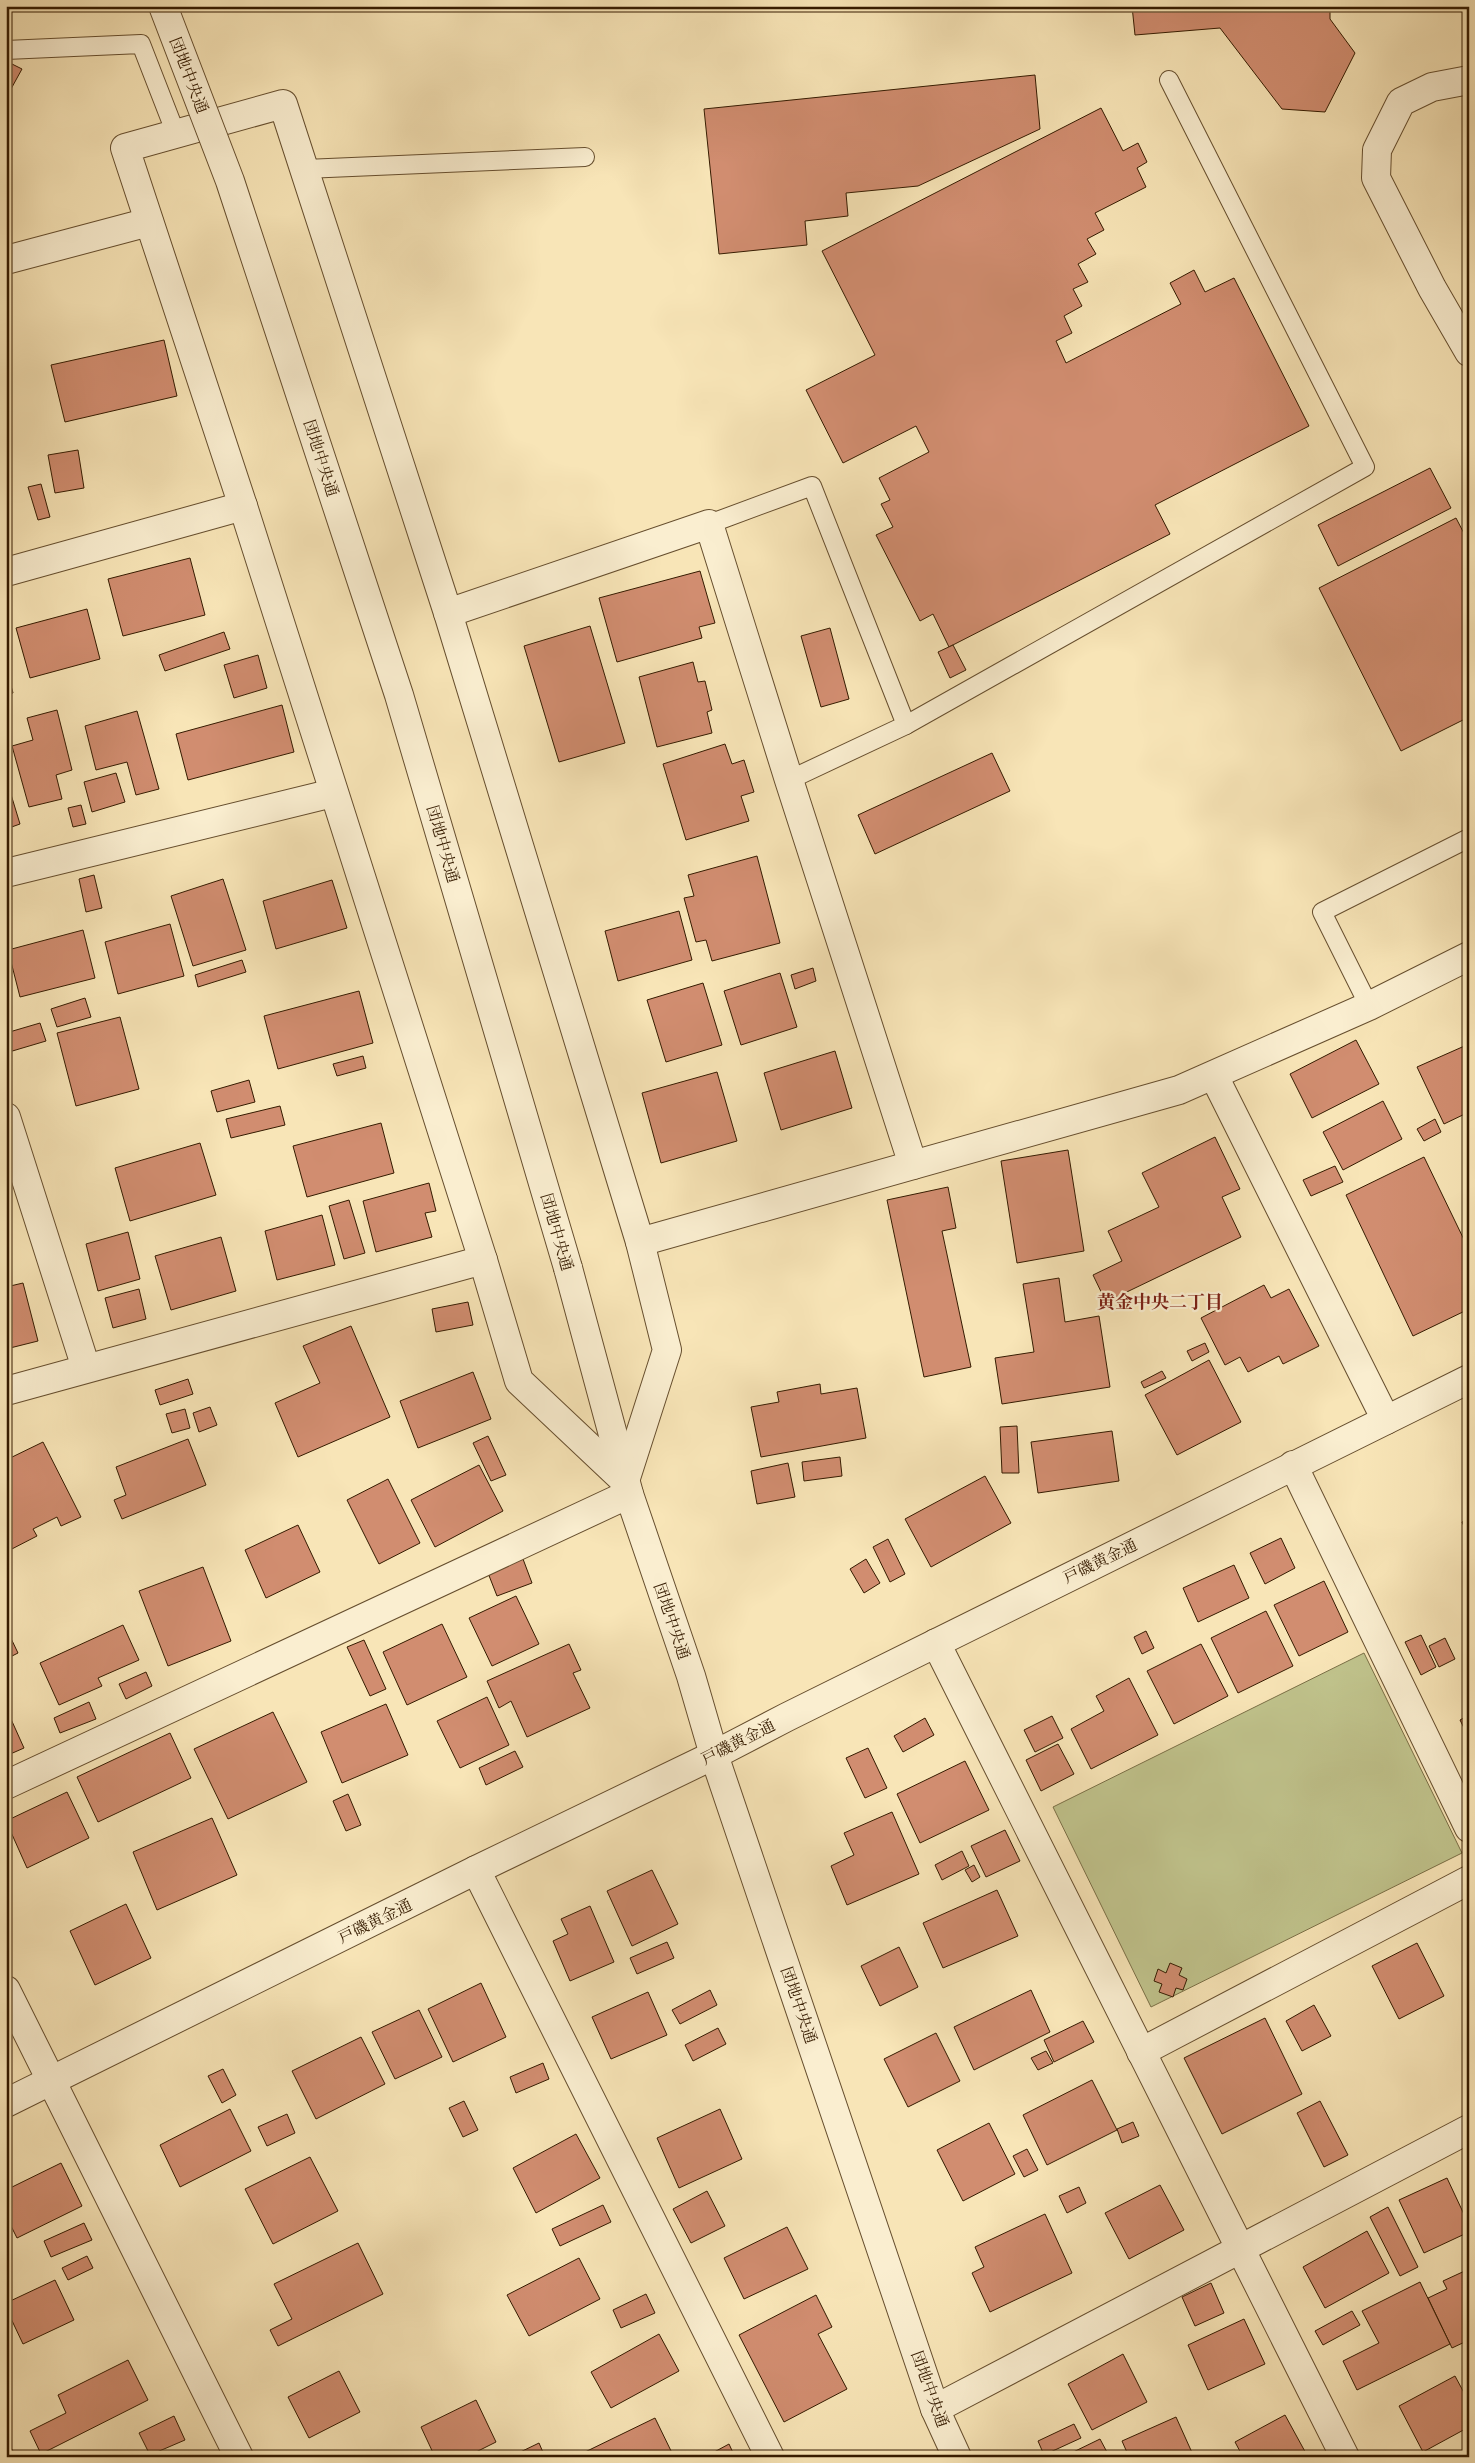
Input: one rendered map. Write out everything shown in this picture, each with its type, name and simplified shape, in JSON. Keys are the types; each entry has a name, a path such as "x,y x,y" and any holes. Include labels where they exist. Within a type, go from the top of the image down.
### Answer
{"street":[{"name":"団地中央通","path":"163,6 230,181 396,686 568,1268 627,1488 691,1676 714,1755 935,2409 957,2457"},
{"path":"1469,80 1432,87 1401,102 1377,150 1376,178 1432,288 1469,352"},
{"path":"6,1785 627,1488 667,1350 640,1242 448,613 283,104 126,148 243,506 483,1260 519,1381 627,1488"},
{"path":"6,260 149,222"},
{"path":"6,572 243,506"},
{"path":"448,613 709,524 789,780 914,1165"},
{"path":"6,873 333,793"},
{"path":"640,1242 1179,1090 1368,1006 1469,956"},
{"path":"1214,1076 1386,1420"},
{"path":"6,1117 86,1368"},
{"path":"6,1391 483,1260"},
{"name":"戸磯黄金通","path":"6,2103 476,1870 714,1755 1469,1378"},
{"path":"1293,1465 1469,1828"},
{"path":"936,1643 1345,2457"},
{"path":"476,1870 770,2457"},
{"path":"1141,2052 1469,1880"},
{"path":"6,1990 240,2457"},
{"path":"935,2409 1469,2129"}],"lane":[{"path":"6,50 141,44 176,134"},
{"path":"789,780 906,725 1365,467 1169,80"},
{"path":"305,169 585,157"},
{"path":"709,524 812,486 906,725"},
{"path":"1368,1006 1322,912 1469,838"}],"green space":[{"path":"1364,1653 1462,1853 1151,2007 1053,1807"}],"building":[{"path":"1132,6 1330,6 1330,19 1355,53 1325,112 1282,109 1220,28 1135,35"},
{"path":"6,61 22,69 6,98"},
{"path":"1035,75 1040,129 918,186 846,193 848,216 805,221 807,245 719,254 704,109"},
{"path":"1101,108 1123,151 1138,143 1147,162 1137,168 1146,187 1095,213 1104,230 1087,239 1096,254 1078,264 1088,282 1073,289 1082,306 1064,316 1072,333 1056,341 1066,363 1181,304 1170,283 1194,270 1205,292 1234,278 1309,426 1155,505 1170,534 949,647 933,614 920,621 876,535 893,527 881,504 890,500 879,478 929,452 916,426 843,463 806,390 875,355 822,251"},
{"path":"164,340 177,396 65,422 51,365"},
{"path":"78,450 84,488 55,493 48,455"},
{"path":"1430,468 1451,508 1338,566 1318,525"},
{"path":"41,484 50,517 38,520 28,487"},
{"path":"1456,518 1469,543 1469,717 1401,751 1319,588"},
{"path":"190,558 205,615 123,636 108,579"},
{"path":"700,571 715,623 699,627 702,638 617,662 599,598"},
{"path":"87,609 100,659 30,678 16,628"},
{"path":"590,626 625,743 559,762 524,646"},
{"path":"830,628 849,699 821,707 801,636"},
{"path":"224,632 230,649 165,671 159,655"},
{"path":"953,645 966,670 950,678 938,652"},
{"path":"258,655 267,688 234,698 224,665"},
{"path":"693,662 698,682 705,681 712,710 707,712 712,733 657,747 639,677"},
{"path":"6,667 13,693 6,695"},
{"path":"282,705 294,752 188,780 176,734"},
{"path":"57,710 72,770 56,775 62,799 29,807 12,746 33,740 27,718"},
{"path":"137,711 159,789 136,795 127,762 96,770 85,726"},
{"path":"725,744 732,764 744,760 754,792 741,796 749,821 686,840 663,764"},
{"path":"992,753 1010,791 875,854 858,815"},
{"path":"116,773 125,802 92,812 84,782"},
{"path":"6,778 20,824 6,829"},
{"path":"81,805 86,824 73,827 68,808"},
{"path":"757,856 780,943 712,961 706,940 696,942 684,898 694,896 688,875"},
{"path":"94,875 102,908 86,912 79,879"},
{"path":"223,879 246,950 193,966 171,896"},
{"path":"332,880 347,928 276,949 263,901"},
{"path":"679,911 692,960 618,981 605,931"},
{"path":"170,924 184,976 118,994 105,942"},
{"path":"83,930 95,978 20,997 8,950"},
{"path":"242,960 246,972 198,987 195,975"},
{"path":"813,968 816,981 795,989 791,975"},
{"path":"780,973 797,1027 741,1045 724,991"},
{"path":"703,983 722,1045 666,1062 647,1000"},
{"path":"359,991 373,1043 278,1069 264,1016"},
{"path":"85,998 91,1017 57,1027 51,1009"},
{"path":"120,1017 139,1089 76,1106 57,1033"},
{"path":"40,1023 46,1041 9,1052 6,1033"},
{"path":"1356,1040 1379,1084 1312,1118 1290,1074"},
{"path":"1469,1044 1469,1112 1444,1124 1417,1067"},
{"path":"835,1051 852,1108 781,1130 764,1073"},
{"path":"363,1056 366,1068 337,1076 333,1064"},
{"path":"717,1072 737,1141 661,1163 642,1093"},
{"path":"249,1080 255,1102 217,1112 211,1091"},
{"path":"1383,1101 1402,1139 1343,1170 1323,1132"},
{"path":"280,1106 285,1125 231,1138 226,1119"},
{"path":"1435,1119 1441,1132 1424,1141 1417,1129"},
{"path":"381,1123 394,1173 307,1197 293,1146"},
{"path":"1215,1137 1240,1189 1222,1197 1241,1237 1106,1302 1093,1275 1122,1261 1108,1231 1159,1207 1142,1173"},
{"path":"200,1143 216,1195 130,1221 115,1168"},
{"path":"1068,1150 1084,1251 1017,1263 1001,1161"},
{"path":"1424,1157 1469,1250 1469,1309 1413,1336 1346,1195"},
{"path":"1335,1166 1343,1182 1311,1196 1303,1180"},
{"path":"429,1183 436,1211 425,1213 432,1237 376,1252 363,1201"},
{"path":"948,1187 956,1228 942,1231 971,1367 924,1377 887,1200"},
{"path":"349,1200 365,1253 344,1259 329,1206"},
{"path":"322,1215 335,1265 277,1280 265,1231"},
{"path":"128,1232 140,1279 98,1291 86,1244"},
{"path":"221,1237 236,1291 171,1310 155,1256"},
{"path":"1059,1278 1065,1322 1099,1316 1110,1387 1002,1404 995,1358 1034,1352 1023,1284"},
{"path":"23,1283 38,1341 6,1349 6,1287"},
{"path":"1264,1285 1271,1298 1289,1289 1319,1346 1283,1364 1279,1356 1248,1372 1240,1357 1225,1365 1201,1318"},
{"path":"139,1289 146,1319 113,1328 105,1298"},
{"path":"468,1302 473,1325 436,1332 432,1309"},
{"path":"351,1326 390,1417 298,1457 275,1403 320,1383 303,1346"},
{"path":"1205,1343 1209,1352 1192,1361 1187,1351"},
{"path":"1209,1360 1241,1422 1177,1455 1145,1395"},
{"path":"1162,1371 1166,1378 1144,1388 1141,1382"},
{"path":"473,1372 491,1419 418,1448 400,1401"},
{"path":"188,1379 193,1394 160,1405 155,1390"},
{"path":"820,1384 821,1394 857,1388 866,1438 761,1457 751,1407 779,1402 777,1392"},
{"path":"210,1407 217,1425 199,1432 193,1413"},
{"path":"185,1409 190,1428 172,1433 166,1414"},
{"path":"1017,1426 1019,1473 1002,1473 1000,1427"},
{"path":"1112,1431 1119,1481 1038,1493 1031,1442"},
{"path":"488,1436 506,1475 491,1481 473,1443"},
{"path":"188,1439 206,1485 122,1519 114,1500 126,1495 116,1467"},
{"path":"43,1442 81,1517 61,1526 57,1517 33,1529 37,1536 6,1552 6,1460"},
{"path":"840,1457 842,1476 804,1481 802,1462"},
{"path":"788,1463 795,1497 757,1504 751,1471"},
{"path":"479,1465 503,1511 435,1547 411,1500"},
{"path":"985,1476 1011,1523 931,1567 905,1519"},
{"path":"388,1479 420,1543 379,1564 347,1500"},
{"path":"1469,1519 1469,1537 1462,1522"},
{"path":"298,1525 320,1572 266,1598 245,1550"},
{"path":"1281,1538 1295,1568 1265,1584 1250,1553"},
{"path":"888,1539 905,1574 890,1582 873,1547"},
{"path":"523,1559 532,1583 497,1596 488,1573"},
{"path":"866,1559 880,1583 864,1593 850,1569"},
{"path":"1234,1565 1249,1598 1198,1622 1183,1588"},
{"path":"203,1567 231,1641 168,1666 139,1591"},
{"path":"1324,1581 1348,1632 1299,1656 1274,1605"},
{"path":"516,1596 539,1644 492,1666 469,1618"},
{"path":"1266,1611 1293,1666 1238,1693 1211,1638"},
{"path":"442,1624 467,1677 407,1705 383,1652"},
{"path":"123,1625 139,1660 98,1678 102,1686 59,1705 40,1663"},
{"path":"6,1628 18,1653 6,1659"},
{"path":"1146,1631 1154,1648 1142,1654 1134,1637"},
{"path":"1421,1635 1436,1667 1421,1675 1405,1642"},
{"path":"1445,1638 1455,1659 1439,1667 1429,1646"},
{"path":"364,1640 386,1689 370,1696 347,1647"},
{"path":"569,1644 581,1670 573,1673 590,1708 527,1737 511,1701 499,1708 487,1681"},
{"path":"1201,1644 1228,1696 1174,1724 1147,1671"},
{"path":"146,1672 152,1686 126,1699 119,1684"},
{"path":"1129,1678 1158,1735 1091,1769 1071,1729 1104,1711 1096,1696"},
{"path":"487,1697 509,1745 460,1768 437,1721"},
{"path":"89,1702 96,1719 60,1733 54,1718"},
{"path":"386,1704 408,1755 342,1783 321,1732"},
{"path":"6,1708 24,1748 8,1755 6,1749"},
{"path":"273,1712 307,1782 228,1819 194,1749"},
{"path":"1469,1715 1469,1738 1460,1720"},
{"path":"1052,1716 1063,1738 1035,1752 1024,1730"},
{"path":"925,1718 934,1735 903,1752 894,1736"},
{"path":"170,1733 191,1778 98,1822 77,1777"},
{"path":"1058,1744 1074,1774 1041,1791 1026,1760"},
{"path":"868,1748 887,1788 865,1798 846,1758"},
{"path":"515,1751 523,1767 486,1785 479,1768"},
{"path":"965,1761 989,1810 920,1843 897,1794"},
{"path":"67,1792 89,1838 27,1868 6,1821"},
{"path":"348,1794 361,1825 346,1831 333,1801"},
{"path":"892,1812 919,1874 847,1905 831,1866 854,1855 844,1833"},
{"path":"212,1818 237,1875 157,1910 133,1852"},
{"path":"1005,1830 1020,1861 986,1877 971,1846"},
{"path":"962,1851 969,1866 942,1880 935,1865"},
{"path":"974,1865 980,1877 972,1882 965,1870"},
{"path":"652,1870 678,1924 632,1946 607,1891"},
{"path":"997,1890 1018,1936 943,1968 923,1923"},
{"path":"126,1904 151,1958 95,1985 70,1931"},
{"path":"590,1906 614,1962 570,1981 553,1941 568,1934 561,1919"},
{"path":"667,1942 674,1958 637,1974 630,1958"},
{"path":"1417,1943 1444,1996 1399,2019 1372,1966"},
{"path":"899,1947 918,1987 880,2006 861,1966"},
{"path":"1170,1963 1182,1968 1179,1975 1187,1979 1183,1990 1176,1988 1173,1997 1159,1992 1162,1984 1154,1981 1158,1969 1166,1973"},
{"path":"481,1983 506,2037 453,2062 428,2009"},
{"path":"710,1990 717,2005 680,2024 672,2010"},
{"path":"1031,1990 1050,2032 974,2070 954,2027"},
{"path":"648,1992 667,2035 611,2059 592,2017"},
{"path":"1314,2005 1331,2036 1302,2051 1286,2021"},
{"path":"419,2010 442,2057 395,2079 372,2032"},
{"path":"1265,2018 1302,2094 1222,2134 1184,2058"},
{"path":"1083,2021 1094,2042 1054,2062 1044,2040"},
{"path":"718,2028 726,2044 693,2061 685,2045"},
{"path":"936,2033 960,2081 908,2107 884,2059"},
{"path":"361,2037 385,2084 316,2119 292,2071"},
{"path":"1046,2051 1053,2063 1038,2070 1031,2058"},
{"path":"543,2063 549,2079 516,2093 510,2077"},
{"path":"223,2069 236,2095 222,2103 208,2076"},
{"path":"1092,2080 1117,2130 1047,2165 1023,2115"},
{"path":"464,2101 478,2130 463,2137 449,2108"},
{"path":"1320,2101 1348,2155 1324,2167 1297,2113"},
{"path":"230,2109 251,2151 180,2187 160,2145"},
{"path":"720,2109 742,2159 679,2188 657,2138"},
{"path":"287,2114 295,2133 267,2146 258,2127"},
{"path":"1133,2122 1139,2136 1122,2143 1117,2129"},
{"path":"989,2123 1015,2174 963,2201 937,2150"},
{"path":"576,2134 600,2178 536,2213 513,2168"},
{"path":"1027,2149 1038,2170 1024,2177 1013,2156"},
{"path":"310,2157 338,2211 273,2244 245,2189"},
{"path":"61,2163 82,2206 17,2238 6,2216 6,2190"},
{"path":"1447,2178 1469,2225 1469,2232 1424,2253 1399,2200"},
{"path":"1160,2185 1184,2230 1129,2259 1105,2213"},
{"path":"1079,2187 1086,2203 1067,2213 1059,2196"},
{"path":"707,2191 725,2226 691,2243 673,2209"},
{"path":"603,2205 611,2222 560,2246 552,2229"},
{"path":"1388,2207 1418,2267 1400,2276 1370,2217"},
{"path":"1045,2214 1072,2273 990,2312 972,2273 984,2267 975,2247"},
{"path":"84,2223 92,2240 51,2257 44,2241"},
{"path":"787,2227 808,2269 744,2299 724,2258"},
{"path":"1367,2231 1389,2273 1325,2308 1303,2267"},
{"path":"358,2243 383,2294 278,2346 270,2330 292,2319 274,2284"},
{"path":"87,2256 93,2268 68,2280 62,2268"},
{"path":"579,2258 600,2299 529,2336 507,2295"},
{"path":"1469,2269 1469,2340 1452,2348 1428,2298 1447,2289 1443,2281"},
{"path":"55,2280 74,2320 23,2344 6,2308 6,2303"},
{"path":"1420,2282 1450,2344 1357,2390 1343,2361 1379,2343 1362,2311"},
{"path":"1211,2283 1224,2313 1195,2326 1182,2297"},
{"path":"646,2294 655,2313 621,2328 613,2310"},
{"path":"816,2295 832,2327 818,2334 847,2389 784,2422 739,2335"},
{"path":"1352,2311 1360,2325 1323,2345 1315,2331"},
{"path":"1244,2319 1265,2364 1208,2390 1188,2345"},
{"path":"659,2334 679,2371 611,2408 591,2372"},
{"path":"1123,2354 1147,2402 1092,2430 1068,2384"},
{"path":"128,2360 148,2400 41,2454 30,2431 66,2413 58,2395"},
{"path":"339,2371 360,2412 309,2438 288,2397"},
{"path":"1455,2376 1469,2402 1469,2427 1423,2452 1399,2406"},
{"path":"476,2400 496,2442 466,2457 435,2457 421,2427"},
{"path":"1285,2415 1308,2457 1243,2457 1235,2442"},
{"path":"174,2416 185,2440 150,2455 139,2433"},
{"path":"1176,2417 1194,2457 1129,2457 1122,2441"},
{"path":"655,2418 674,2457 585,2457 583,2453"},
{"path":"1074,2424 1081,2438 1044,2455 1038,2441"},
{"path":"6,2438 16,2457 6,2457"},
{"path":"1100,2439 1108,2454 1102,2457 1063,2457"},
{"path":"539,2443 545,2457 510,2457"},
{"path":"729,2444 735,2457 705,2457"}],"district":[{"name":"黄金中央二丁目","path":"1160,1302"}]}
